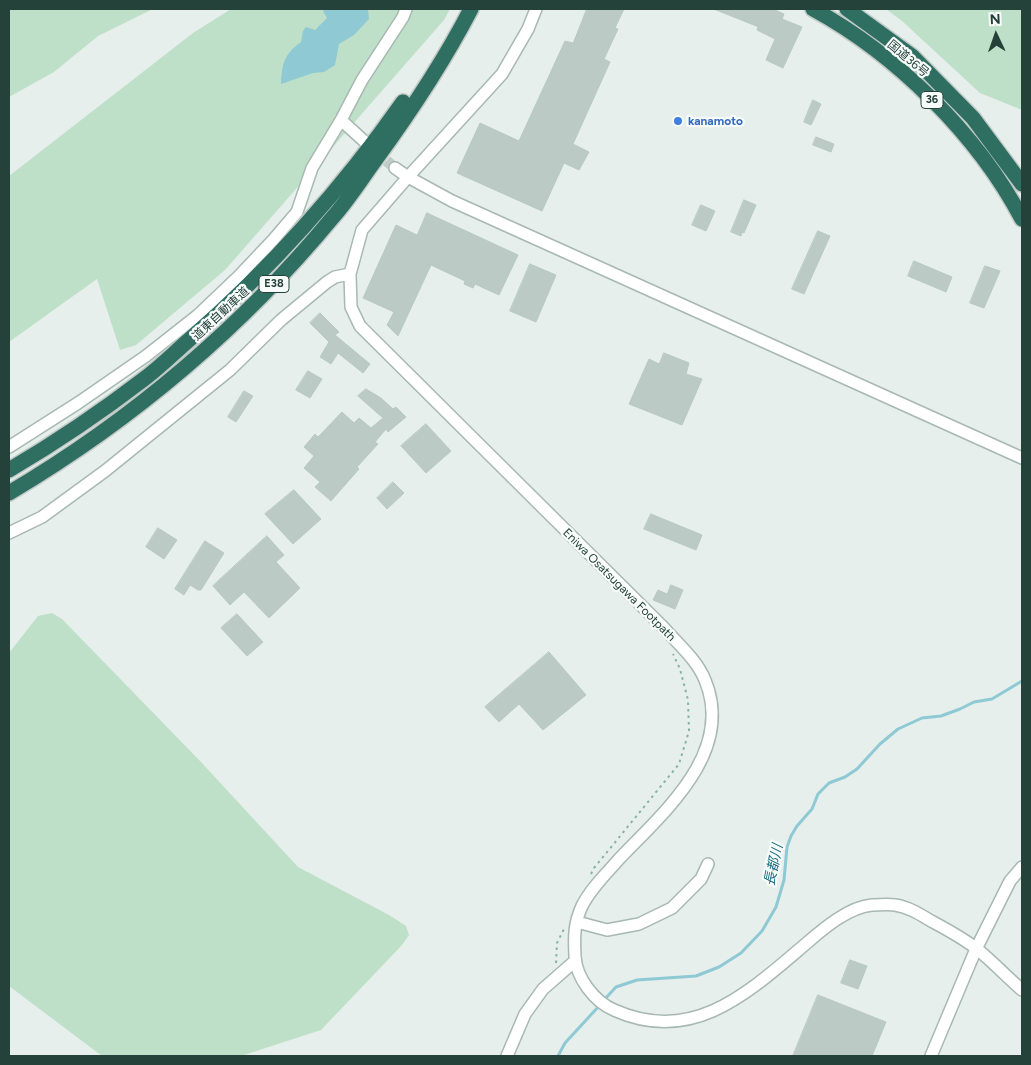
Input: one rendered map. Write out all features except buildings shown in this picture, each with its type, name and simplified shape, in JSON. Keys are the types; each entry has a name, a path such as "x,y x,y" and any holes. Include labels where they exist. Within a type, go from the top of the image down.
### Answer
{"highway":[{"name":"道東自動車道","path":"9,470 42,451 146,378 209,323 267,267 384,130 464,9"},
{"name":"道東自動車道","path":"9,493 50,468 158,390 221,337 279,279 334,216 394,135 433,75 471,9"},
{"name":"国道36号","path":"813,9 834,20 900,69 960,128 1008,192 1022,219"},
{"name":"国道36号","path":"847,9 912,56 973,118 1022,184"}],"street":[{"path":"9,446 78,403 146,356 198,314 239,276 273,240 297,212 312,168 341,120 362,80 403,17 406,9"},
{"path":"536,9 528,29 502,74 362,230 350,274 351,307 360,326 665,629 695,661 705,680 711,700 712,732 706,752 673,803 599,880 583,905 574,931 575,961 581,976 590,991 605,1006 633,1019 661,1023 698,1018 722,1008 749,989 826,926 847,914 869,905 894,905 913,910 976,949 1022,990"},
{"path":"341,120 364,141"},
{"path":"395,168 452,201 1022,458"},
{"path":"9,533 42,517 105,471 230,370 281,320 327,282 335,277 350,274"},
{"path":"577,922 607,930 639,924 672,908 701,879 708,864"},
{"path":"930,1056 976,949 1010,880 1022,867"},
{"path":"507,1056 525,1014 543,989 575,961"}],"path":[{"name":"Eniwa Osatsugawa Footpath","path":"590,876 594,868 679,764 689,732 688,700 680,669 670,649"},
{"path":"556,968 557,943 565,926"}],"green space":[{"path":"9,9 153,9 98,36 54,72 9,97"},
{"path":"231,9 450,9 444,20 225,270 136,345 120,350 97,279 9,342 9,176 193,33"},
{"path":"886,9 1022,9 1022,110 980,93 902,21"},
{"path":"52,613 62,619 201,762 298,867 389,915 406,926 409,935 402,945 321,1030 241,1056 102,1056 9,986 9,653 38,616"}],"water":[{"path":"326,9 368,9 369,19 354,35 339,44 335,65 324,72 313,73 281,84 283,65 287,55 301,42 303,31 306,27 315,30 327,18 323,11"}],"waterway":[{"name":"長都川","path":"604,1000 616,987 637,980 696,976 719,967 741,953 762,931 776,907 784,880 787,847 791,836 812,809 818,794 829,783 845,777 857,769 880,744 898,729 922,718 941,716 974,702 992,699 1022,681"},
{"name":"長都川","path":"558,1056 565,1043 600,1005"}],"tunnel":[{"path":"374,150 395,168"}],"place":[{"name":"kanamoto","path":"678,121"}]}
